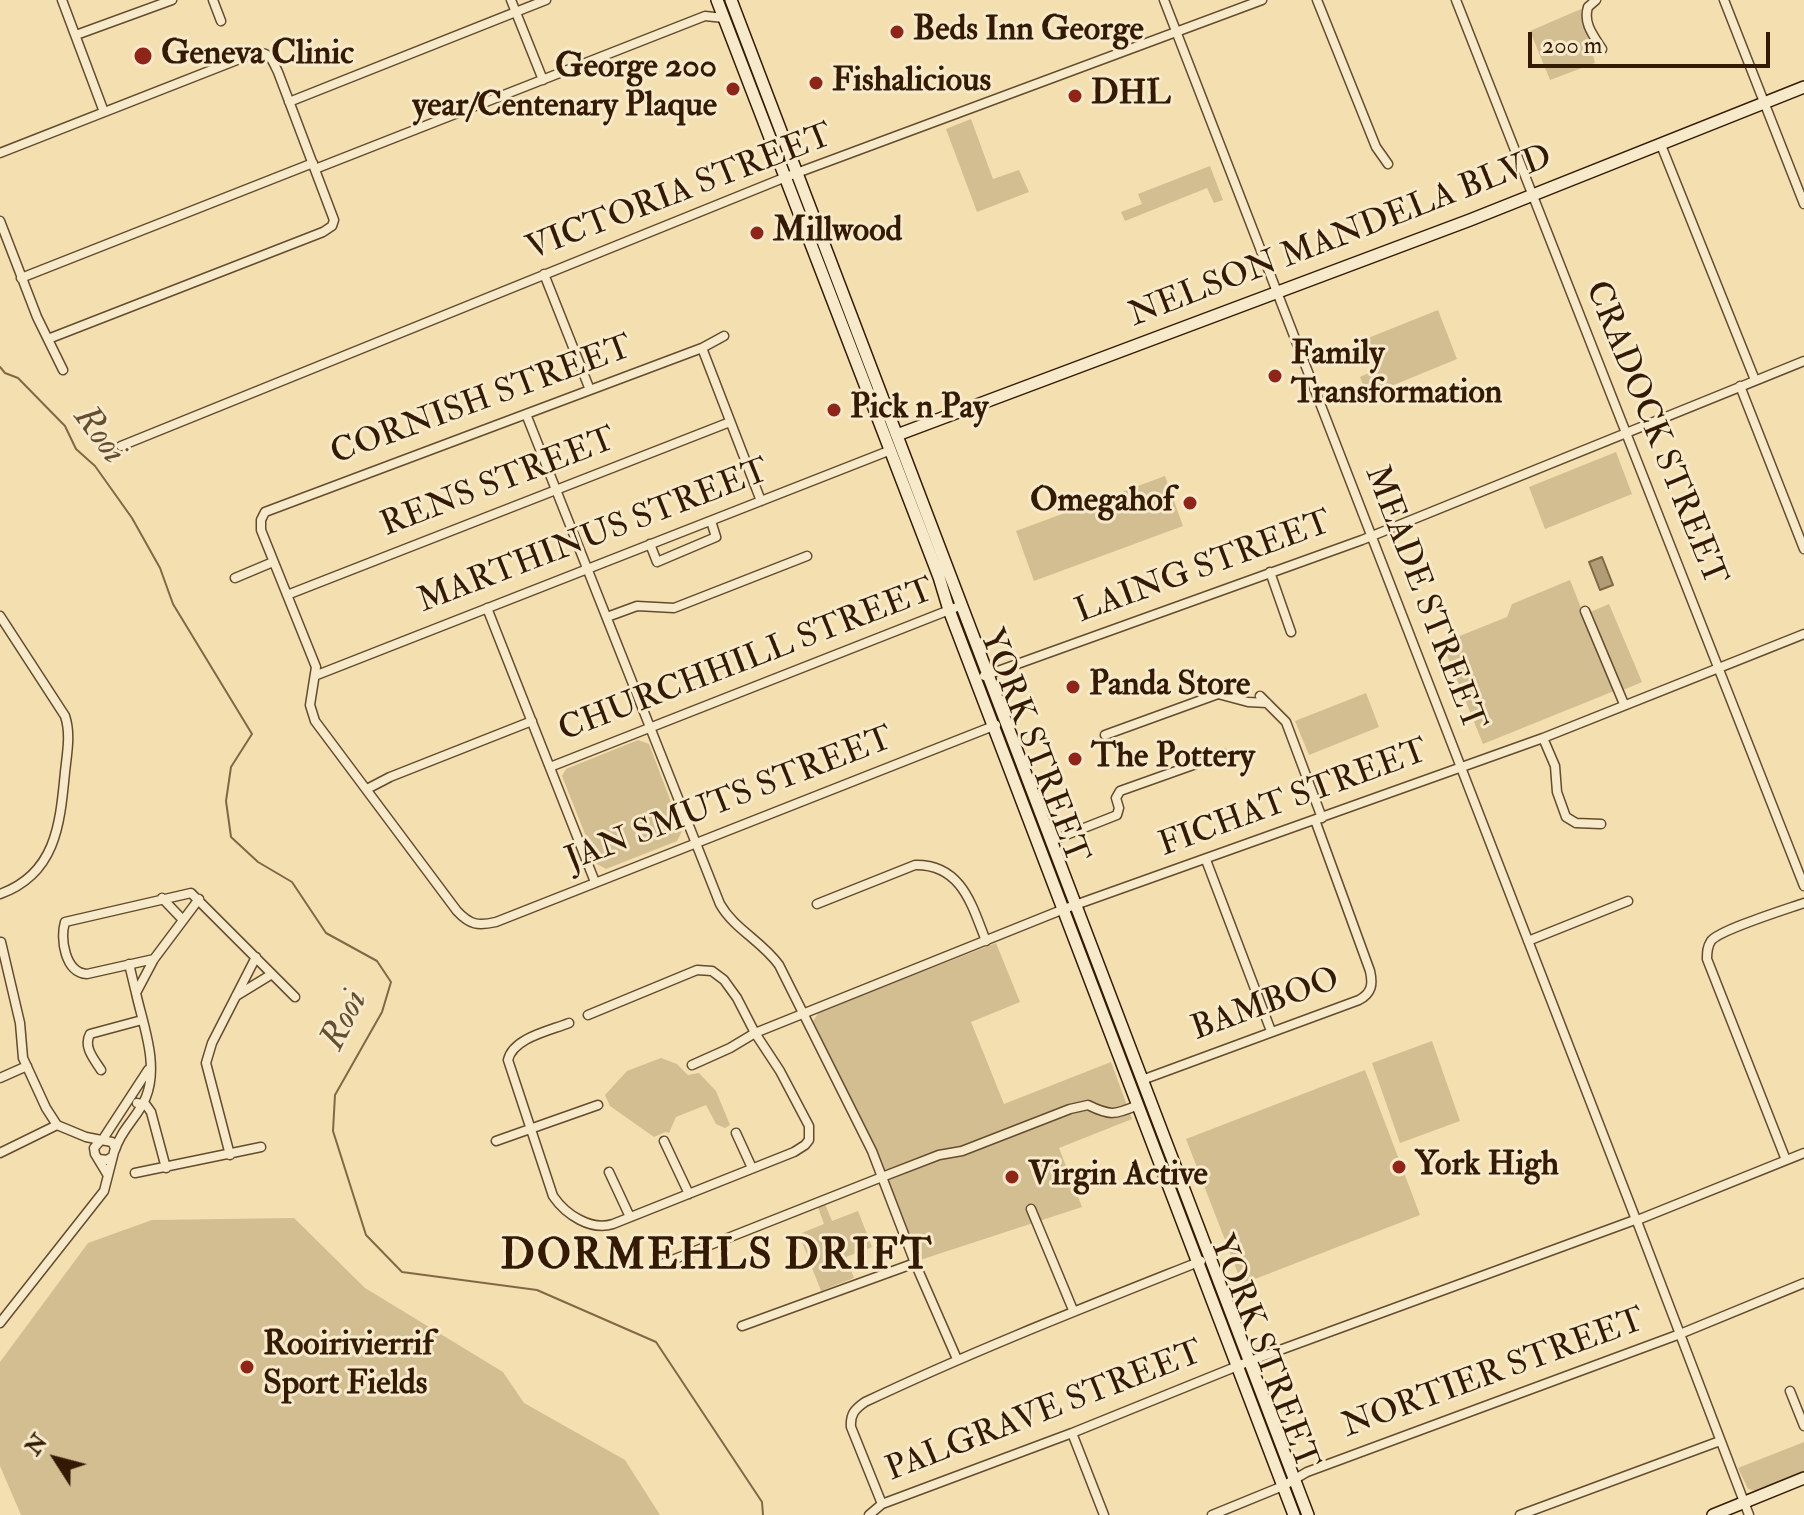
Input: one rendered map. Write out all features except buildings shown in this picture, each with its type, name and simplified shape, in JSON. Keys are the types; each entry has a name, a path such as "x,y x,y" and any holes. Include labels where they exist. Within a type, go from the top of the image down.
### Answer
{"main road":[{"name":"YORK STREET","path":"716,0 792,176 897,435 962,605 982,677"},
{"name":"YORK STREET","path":"731,0 949,610 982,677 1070,907 1142,1080 1308,1515"},
{"name":"NELSON MANDELA BLVD","path":"897,435 1532,196 1804,87"},
{"path":"891,450 897,435"},
{"name":"YORK STREET","path":"1000,723 1051,841 1070,907 1138,1105 1294,1515"},
{"path":"1713,1515 1804,1478"}],"street":[{"path":"62,0 104,112"},
{"path":"76,35 172,0"},
{"path":"213,0 221,21"},
{"path":"511,0 543,80"},
{"path":"289,102 546,0"},
{"path":"705,16 716,0"},
{"name":"MEADE STREET","path":"1164,0 1749,1515"},
{"name":"VICTORIA STREET","path":"121,446 792,176 1262,0"},
{"path":"1317,0 1376,147 1388,164"},
{"name":"CRADOCK STREET","path":"1456,0 1804,886"},
{"path":"1596,0 1588,7 1586,19 1602,49"},
{"path":"1724,0 1804,204"},
{"path":"21,278 705,16 724,18"},
{"path":"0,153 260,53 272,60 333,215 332,226 323,232 48,339"},
{"path":"1661,145 1755,380"},
{"path":"0,221 21,278 63,370"},
{"path":"544,274 590,390"},
{"name":"CORNISH STREET","path":"273,562 261,530 265,512 272,508 702,348 724,336"},
{"path":"702,348 761,501"},
{"name":"LAING STREET","path":"982,677 1371,534 1804,361"},
{"path":"1740,386 1804,549"},
{"path":"526,414 724,912 776,960 872,1151 915,1263 957,1359"},
{"name":"RENS STREET","path":"287,595 730,422"},
{"name":"MARTHINUS STREET","path":"317,675 891,450"},
{"path":"650,544 657,562 716,537 711,521"},
{"path":"607,617 637,606 674,608 807,556"},
{"path":"235,578 273,562 314,659 317,675 311,694 311,713 367,789 532,721"},
{"path":"1270,572 1291,632"},
{"name":"CHURCHHILL STREET","path":"550,767 962,605"},
{"path":"487,608 595,882"},
{"path":"1585,611 1624,704"},
{"path":"0,616 65,716 69,733 60,826 52,846 26,883 0,894"},
{"name":"FICHAT STREET","path":"692,1065 755,1033 1070,907 1543,738 1804,634"},
{"path":"1105,735 1218,694 1248,702 1264,699 1286,722 1318,819"},
{"name":"JAN SMUTS STREET","path":"367,789 457,911 473,925 496,922 1000,723"},
{"path":"1543,738 1555,766 1557,792 1566,817 1576,823 1601,824"},
{"path":"1051,841 1117,815 1119,808 1116,798 1120,791 1224,754"},
{"name":"BAMBOO","path":"1142,1080 1359,1000 1372,987 1370,971 1318,819"},
{"path":"1206,860 1271,1031"},
{"path":"817,904 915,865 927,866 956,880 965,888 986,941"},
{"path":"154,959 87,974 77,973 71,968 66,950 65,922 189,892 295,997"},
{"path":"162,898 183,920"},
{"path":"136,993 154,959 199,899"},
{"path":"1528,941 1628,901"},
{"path":"1786,1160 1707,959 1707,950 1711,941 1724,932 1804,903"},
{"path":"1,942 20,1023 21,1048 57,1125 86,1137 112,1142 114,1153"},
{"path":"230,1155 206,1063 212,1043 256,957"},
{"path":"1,1318 104,1191 122,1133 148,1092 151,1063 129,964"},
{"path":"569,1023 520,1043 509,1055 510,1067 549,1185 559,1204 595,1227 603,1227 689,1194 802,1148 809,1140 810,1132 780,1071 724,980 712,971 705,969 588,1015"},
{"path":"235,997 272,974"},
{"path":"101,1070 88,1049 90,1034 142,1020"},
{"path":"96,1155 102,1140 151,1063"},
{"path":"0,1078 27,1066"},
{"path":"129,1102 143,1104 151,1112 166,1168"},
{"path":"496,1141 598,1105"},
{"path":"662,1264 939,1155 962,1151 1082,1105 1112,1114 1138,1105"},
{"path":"0,1153 57,1125"},
{"path":"736,1133 752,1168"},
{"path":"86,1137 107,1174"},
{"path":"664,1141 689,1194"},
{"path":"135,1173 261,1147"},
{"path":"96,1155 107,1160 114,1153"},
{"name":"PALGRAVE STREET","path":"869,1515 882,1504 1072,1433 1237,1366 1636,1220 1804,1153"},
{"path":"609,1172 630,1217"},
{"path":"1031,1209 1073,1310"},
{"path":"882,1504 851,1427 850,1418 855,1409 957,1359 1210,1257"},
{"path":"742,1326 915,1263"},
{"name":"NORTIER STREET","path":"1212,1515 1283,1486 1294,1478 1680,1334 1804,1283"},
{"path":"1790,1391 1804,1426"},
{"path":"1072,1433 1104,1515"},
{"path":"1520,1515 1720,1441"}],"shaded area":[{"path":"1581,9 1595,63 1550,80 1530,31"},
{"path":"971,119 993,179 1019,170 1029,192 977,212 946,129"},
{"path":"1210,166 1223,200 1214,203 1207,188 1125,221 1121,212 1142,204 1138,194"},
{"path":"1438,310 1457,359 1367,396 1360,377 1375,370 1363,340"},
{"path":"1616,452 1632,494 1545,529 1529,487"},
{"path":"1165,476 1183,526 1034,581 1016,531"},
{"path":"1602,557 1613,585 1600,590 1589,562"},
{"path":"1570,580 1614,691 1483,744 1442,643 1507,617 1512,604"},
{"path":"1609,604 1642,682 1621,691 1588,613"},
{"path":"1366,693 1379,727 1309,755 1295,721"},
{"path":"638,740 649,744 682,831 677,841 606,869 597,864 562,776 566,769"},
{"path":"996,943 1020,1002 971,1022 1004,1104 1111,1062 1132,1119 1059,1148 1082,1207 920,1260 876,1150 813,1021 819,1012"},
{"path":"1432,1041 1460,1121 1400,1143 1372,1063"},
{"path":"661,1058 677,1064 688,1075 699,1073 716,1091 730,1125 725,1128 716,1124 706,1105 676,1117 669,1133 654,1137 610,1106 605,1095 627,1071"},
{"path":"1365,1070 1420,1215 1242,1284 1186,1139"},
{"path":"825,1204 832,1221 858,1211 872,1247 846,1257 854,1278 821,1291 799,1234 824,1224 818,1207"},
{"name":"Rooirivierrif Sport Fields","path":"294,1218 365,1288 503,1372 524,1403 625,1460 660,1515 21,1515 0,1466 0,1362 88,1243 152,1220"},
{"path":"1804,1442 1804,1472 1756,1491 1748,1489 1738,1468"}],"waterway":[{"name":"Rooi","path":"0,367 5,373 18,378 65,426 76,449 95,466 132,518 160,568 173,604 252,734 231,767 226,801 231,837 258,862 292,882 326,933 377,961 391,982 382,1012 335,1095 333,1131 366,1235 402,1272 537,1290 656,1342 762,1502 763,1515"}],"place":[{"name":"Beds Inn George","path":"897,32"},
{"name":"Geneva Clinic","path":"143,56"},
{"name":"Fishalicious","path":"816,83"},
{"name":"George 200 year/Centenary Plaque","path":"733,89"},
{"name":"DHL","path":"1075,96"},
{"name":"Millwood","path":"757,233"},
{"name":"Family Transformation","path":"1275,376"},
{"name":"Pick n Pay","path":"834,410"},
{"name":"Omegahof","path":"1190,503"},
{"name":"Panda Store","path":"1073,687"},
{"name":"The Pottery","path":"1075,759"},
{"name":"York High","path":"1399,1167"},
{"name":"Virgin Active","path":"1012,1177"},
{"name":"Rooirivierrif Sport Fields","path":"247,1367"}],"district":[{"name":"DORMEHLS DRIFT","path":"717,1259"}]}
